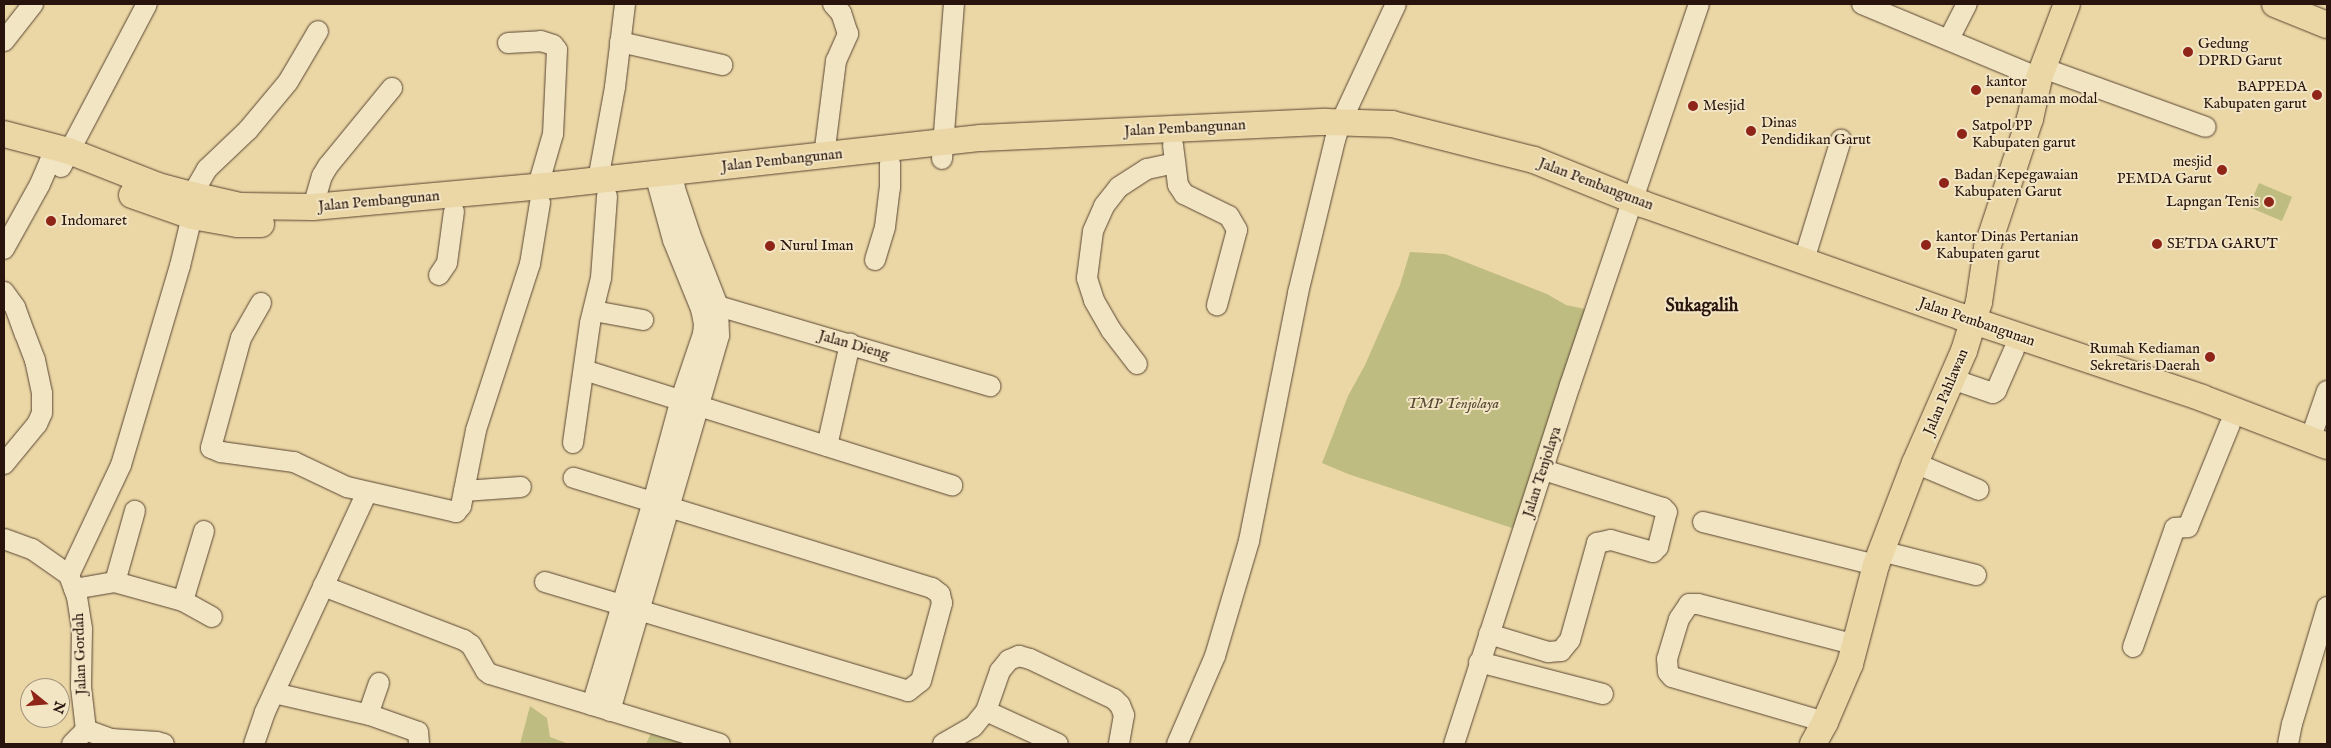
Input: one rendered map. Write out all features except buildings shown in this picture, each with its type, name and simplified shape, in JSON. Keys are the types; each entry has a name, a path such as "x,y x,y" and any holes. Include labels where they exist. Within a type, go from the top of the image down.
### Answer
{"main road":[{"name":"Jalan Pahlawan","path":"1819,733 1856,645 1879,558 1915,463 1952,379 1971,328 1979,302 1988,248 2030,119 2041,73 2067,4"},
{"path":"2275,4 2327,25"},
{"name":"Jalan Pembangunan","path":"665,181 824,156 943,151 982,154 1174,154 1392,124 1534,160 1630,209 2027,349 2136,383 2221,415 2327,462"},
{"name":"Jalan Pembangunan","path":"192,205 313,207 539,195 665,181 890,163 943,151 981,138 1338,131"},
{"name":"Jalan Pembangunan","path":"4,134 146,191 192,205 238,224 324,223 454,211 539,195"},
{"name":"Jalan Pembangunan","path":"4,150 59,157"},
{"name":"Jalan Pembangunan","path":"1630,209 1804,260 1971,328"},
{"name":"Jalan Pembangunan","path":"2221,415 2319,443"}],"street":[{"path":"4,41 33,4"},
{"path":"4,249 40,184 59,157 147,4"},
{"path":"573,443 590,323 601,278 602,188 625,4"},
{"path":"824,156 836,61 848,34 841,13 833,4"},
{"path":"943,151 954,4"},
{"path":"1177,744 1215,656 1249,541 1294,311 1338,131 1396,4"},
{"name":"Jalan Tenjolaya","path":"1454,744 1570,385 1699,4"},
{"path":"1862,4 2041,73 2206,127"},
{"path":"1949,39 1967,4"},
{"path":"71,582 121,465 180,266 192,205 207,169 248,130 288,82 318,31"},
{"path":"261,303 241,338 211,448 221,452 294,462 347,487 456,512 461,506 476,430 530,264 539,195 553,134 558,50 553,45 542,41 508,43"},
{"path":"620,42 722,65"},
{"path":"313,207 322,176 328,166 392,88"},
{"path":"1804,260 1841,140"},
{"path":"1137,364 1111,330 1094,300 1088,278 1093,231 1104,206 1119,187 1174,154 1178,185 1184,194 1229,216 1237,230 1217,305"},
{"path":"875,260 884,227 890,188 890,163"},
{"path":"601,708 629,608 662,504 689,402 704,324 665,181"},
{"path":"440,275 448,256 454,211"},
{"path":"681,237 718,306 720,325 718,344 689,402"},
{"path":"4,292 15,307 35,360 42,393 42,413 38,424 4,464"},
{"name":"Jalan Dieng","path":"718,306 990,386"},
{"path":"594,310 643,320"},
{"path":"1261,454 1280,354 1294,311"},
{"path":"827,446 850,344"},
{"path":"1952,379 1993,393 2027,349"},
{"path":"584,370 952,485"},
{"path":"2319,443 2327,391"},
{"path":"2133,647 2175,528 2188,527 2221,415"},
{"path":"1915,463 1979,490"},
{"path":"1490,634 1548,652 1561,651 1570,640 1597,543 1611,540 1653,552 1658,546 1666,512 1663,508 1544,470"},
{"path":"545,582 908,691 921,681 942,603 940,594 932,588 574,478"},
{"path":"464,491 521,487"},
{"path":"254,744 274,693 366,492"},
{"path":"115,582 135,511"},
{"path":"1704,522 1879,558 1976,575"},
{"path":"183,602 204,531"},
{"path":"4,539 32,549 71,582 115,582 183,602 212,617"},
{"name":"Jalan Gordah","path":"71,582 82,629 79,737 164,744"},
{"path":"323,586 464,640 471,645 486,671 490,674 720,744"},
{"path":"1819,733 1672,677 1668,672 1667,659 1679,619 1689,604 1698,604 1856,645"},
{"path":"2288,744 2292,724 2327,607"},
{"path":"943,744 973,727 986,712 1000,671 1009,660 1024,656 1114,699 1124,715 1119,744"},
{"path":"1479,662 1603,694"},
{"path":"370,715 369,712 379,683"},
{"path":"274,693 370,715 418,732 419,744"},
{"path":"986,712 1058,744"}],"green space":[{"name":"Lapngan Tenis","path":"2259,183 2292,197 2282,221 2249,207"},
{"name":"TMP Tenjolaya","path":"1410,252 1445,254 1547,294 1566,305 1590,310 1566,381 1550,413 1520,517 1512,528 1348,474 1322,463 1348,396 1365,365 1400,285"},
{"path":"530,706 547,718 550,737 569,744 520,744"},
{"path":"651,733 694,744 646,744"}],"place":[{"name":"Gedung DPRD Garut","path":"2188,52"},
{"name":"kantor penanaman modal","path":"1976,90"},
{"name":"BAPPEDA Kabupaten garut","path":"2317,95"},
{"name":"Mesjid","path":"1693,106"},
{"name":"Dinas Pendidikan Garut","path":"1751,131"},
{"name":"Satpol PP Kabupaten garut","path":"1962,134"},
{"name":"mesjid PEMDA Garut","path":"2222,170"},
{"name":"Badan Kepegawaian Kabupaten Garut","path":"1944,183"},
{"name":"Lapngan Tenis","path":"2269,202"},
{"name":"Indomaret","path":"51,221"},
{"name":"SETDA GARUT","path":"2157,244"},
{"name":"kantor Dinas Pertanian Kabupaten garut","path":"1926,245"},
{"name":"Nurul Iman","path":"770,246"},
{"name":"Rumah Kediaman Sekretaris Daerah","path":"2210,357"}],"district":[{"name":"Sukagalih","path":"1702,307"}]}
